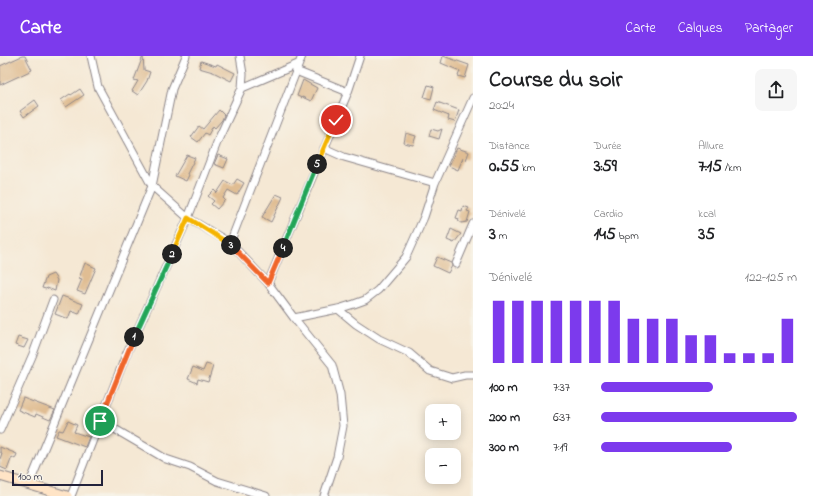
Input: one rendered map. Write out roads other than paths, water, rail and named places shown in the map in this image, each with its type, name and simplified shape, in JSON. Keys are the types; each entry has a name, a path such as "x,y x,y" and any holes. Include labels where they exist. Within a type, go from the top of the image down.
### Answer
{"street":[{"path":"91,56 98,87 152,186 188,218 230,243 268,283 332,365 340,395 342,426 337,457 324,496"},
{"path":"29,485 152,186 172,89 186,56"},
{"path":"71,496 126,355 188,218 218,140 242,88 243,74 240,56"},
{"path":"230,243 302,56"},
{"path":"268,283 348,92 360,56"},
{"path":"242,88 297,68 348,92"},
{"path":"294,318 338,309 365,300 378,290 406,257 424,217 435,183 473,98"},
{"path":"324,148 344,157 435,183"},
{"path":"456,264 473,224"},
{"path":"0,430 33,354 54,300"},
{"path":"338,309 356,324 379,339 409,353 430,372 452,378 473,375"},
{"path":"100,421 166,459 190,467 217,481 266,496"},
{"path":"0,476 62,495"}]}
